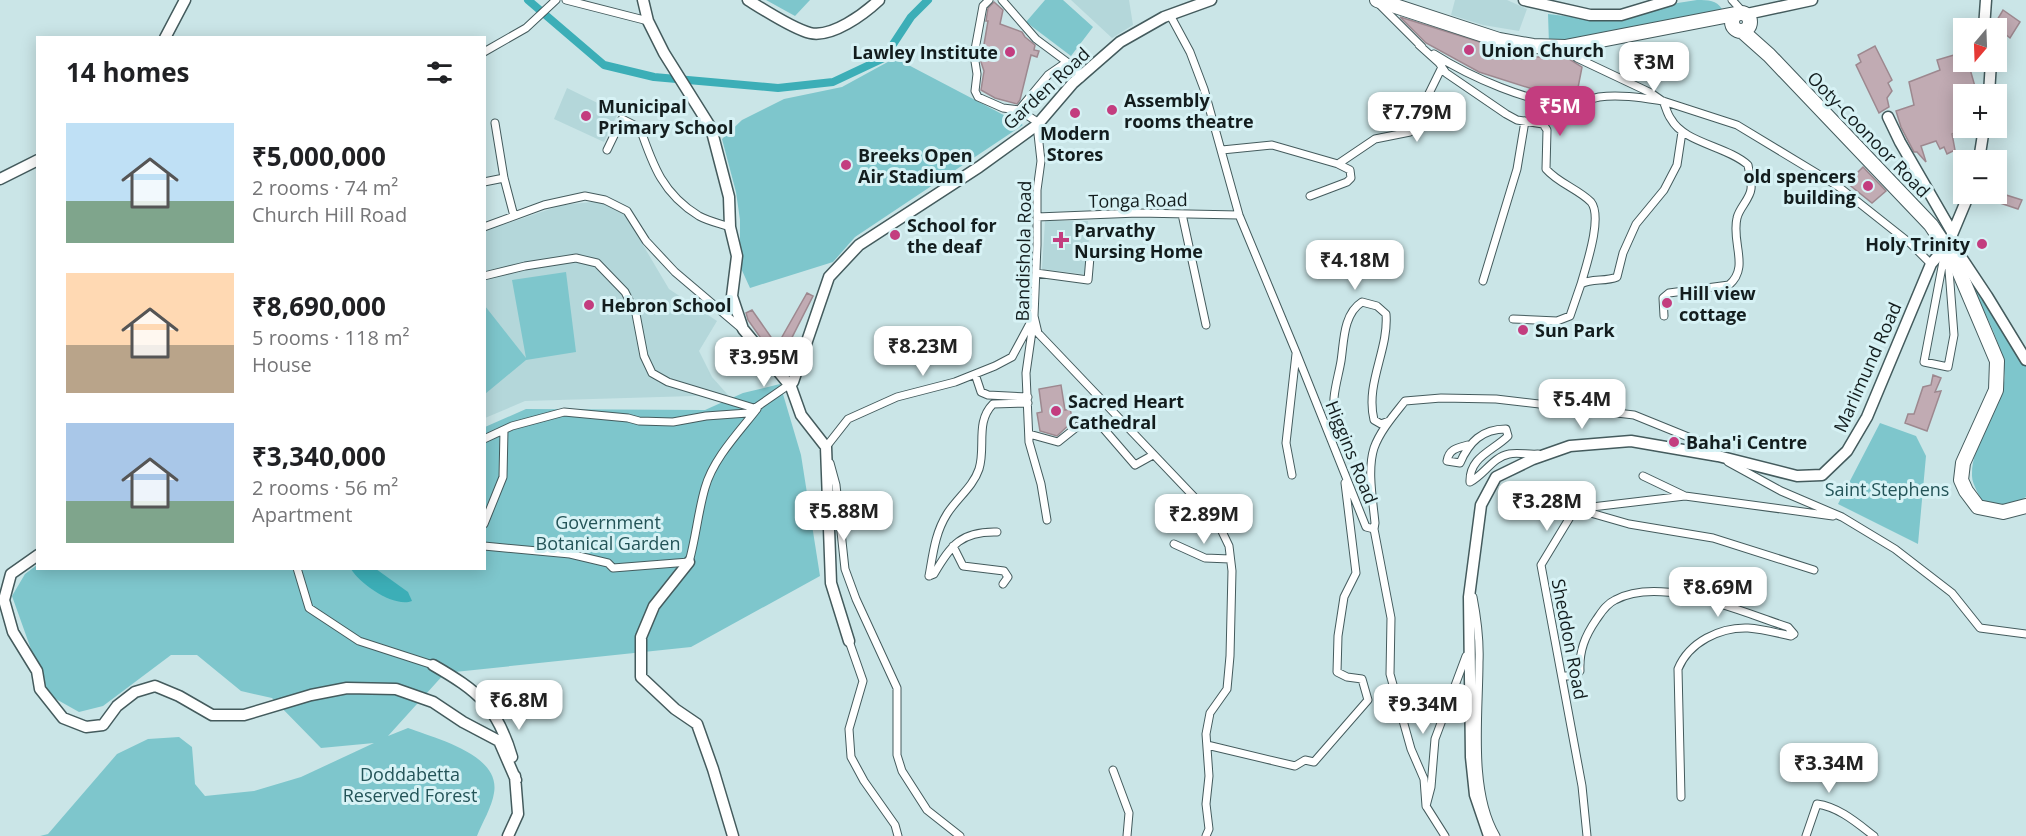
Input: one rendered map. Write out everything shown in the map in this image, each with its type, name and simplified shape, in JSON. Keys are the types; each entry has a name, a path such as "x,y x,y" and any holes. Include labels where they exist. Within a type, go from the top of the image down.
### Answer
{"highway":[{"path":"1376,0 1499,40 1533,46 1565,47 1740,16"},
{"name":"Ooty-Coonoor Road","path":"1740,16 1769,56 1948,245 1987,332 1998,370 1996,390 1963,463 1961,480 1978,507 2003,512 2026,506"}],"street":[{"path":"166,36 185,0"},
{"path":"486,51 526,28 556,0"},
{"path":"566,0 648,21"},
{"path":"643,0 648,21 664,53 711,128 729,197 730,227 737,256 732,296 743,329"},
{"path":"748,0 811,33 830,31 862,15 879,0"},
{"path":"988,0 983,6 974,55 977,74 975,91 978,97 1003,108 1019,110 1038,124"},
{"path":"1002,0 1036,39 1076,68 1081,78"},
{"name":"Garden Road","path":"789,384 829,277 859,245 979,167 1038,124 1081,78 1120,42 1191,3 1211,0"},
{"path":"1376,0 1446,73 1506,114 1525,121 1543,124 1547,130 1546,169 1551,175 1591,202 1595,212 1595,228 1581,284 1570,316 1557,321 1513,319"},
{"path":"1524,0 1590,15 1621,15 1671,0"},
{"path":"1740,16 1812,0"},
{"path":"1985,18 1986,0"},
{"name":"Higgins Road","path":"1170,15 1190,52 1204,89 1239,215 1366,527 1374,529 1372,475 1374,449 1389,421 1405,401 1441,398 1518,401 1634,415 1708,445 1718,456"},
{"path":"1419,45 1464,73 1542,101 1571,103 1601,97 1640,97 1663,101 1737,125 1839,187 1911,244 1930,264"},
{"path":"1565,47 1577,58 1651,93 1663,101 1671,121 1683,132 1738,155 1748,165 1751,190 1737,218 1737,246 1741,267 1736,279 1729,285 1669,293 1663,298 1664,316"},
{"path":"1019,110 1048,75 1067,62"},
{"path":"1338,164 1374,139 1410,132 1442,67"},
{"path":"1888,117 1948,245 1988,296 2026,360"},
{"path":"607,150 622,119 640,128 657,175 677,198 700,216 730,227"},
{"path":"1484,281 1517,169 1525,121"},
{"path":"495,123 504,178 514,216"},
{"name":"Bandishola Road","path":"1038,124 1041,161 1037,190 1034,316 1038,333 1217,521 1229,546 1230,656 1227,689 1210,713 1206,734 1209,776 1206,804 1209,830 1206,836"},
{"path":"1581,284 1586,281 1610,280 1617,277 1623,253 1636,224 1664,190 1677,165 1683,132"},
{"path":"1222,150 1272,145 1338,164 1350,170 1349,180 1310,196"},
{"path":"0,179 36,161"},
{"path":"486,182 504,178"},
{"path":"486,226 544,205 585,196 605,200 627,212 646,241 675,272 743,329 789,384 801,415 825,447 836,485 845,569 860,609 897,688 897,755 902,771 927,810 960,836"},
{"name":"Marlimund Road","path":"1489,836 1475,795 1471,757 1469,597 1472,588 1481,505 1496,477 1533,459 1570,446 1631,441 1718,456 1797,476 1822,475 1847,451 1867,417 1930,264 1948,245 1965,204"},
{"path":"1182,214 1206,325"},
{"name":"Tonga Road","path":"1037,217 1239,215"},
{"path":"1948,245 1954,335 1948,368 1924,362 1948,245"},
{"path":"1036,273 1088,280 1090,257"},
{"path":"486,276 525,266 576,258 597,263 625,292 636,314 644,356 652,373 668,382 757,409"},
{"path":"1331,439 1335,426 1334,398 1342,358 1341,344 1356,306 1362,302 1377,306 1386,314 1387,328 1370,405 1374,420 1381,424 1389,421"},
{"path":"898,836 895,825 864,781 851,757 849,729 863,681 831,583 825,447 848,419 897,397 975,374 1012,357 1034,316"},
{"path":"1034,316 1026,373 1029,434 1047,520"},
{"path":"1292,475 1286,442 1296,352"},
{"path":"975,374 981,392 1028,400"},
{"path":"486,438 504,430 564,412 639,421 673,422 706,416 748,413 757,409 789,384"},
{"path":"997,532 975,533 953,546 934,574 929,576 938,531 948,513 975,480 980,466 981,428 985,412 993,404 1028,400"},
{"path":"733,836 697,724 675,709 641,677 641,637 654,606 689,562 697,536 705,486 718,463 757,409"},
{"path":"1029,434 1058,442 1078,426 1092,425 1098,421 1135,465 1153,455"},
{"path":"1468,446 1494,429 1506,429 1508,436 1485,451 1475,464 1470,473 1470,482 1481,477 1493,463 1509,454 1556,452"},
{"path":"486,519 503,477 504,430"},
{"path":"1718,456 1781,491 1842,518 1895,549 1952,593 1980,628 2026,634"},
{"path":"1207,745 1295,766 1305,760 1314,762 1368,700 1362,679 1347,677 1337,672 1338,636 1344,597 1356,573 1344,474"},
{"path":"1643,476 1684,496"},
{"path":"1575,509 1684,496 1842,518"},
{"path":"1575,509 1629,525 1713,538 1814,570"},
{"name":"Sheddon Road","path":"1575,509 1541,565 1582,786 1587,836"},
{"path":"1374,529 1390,618 1390,674 1411,748 1424,779 1426,806 1445,836"},
{"path":"1174,544 1205,558 1230,559"},
{"path":"486,546 570,554 608,563 613,568 689,562"},
{"path":"953,546 963,566 1004,571 1008,577 1003,584"},
{"path":"36,556 11,574 4,600 13,632 37,671 40,689 63,718 86,727 103,724 117,706 135,692 155,686 180,696 212,715 244,715 311,695 347,688 396,689 433,702 499,741 516,780"},
{"path":"298,570 309,608 359,641 433,665 466,684 490,707 505,733 516,780 518,814 508,836"},
{"path":"1472,588 1480,658 1477,759 1481,791 1496,836"},
{"path":"1562,676 1576,676 1580,671 1579,656 1582,644 1605,607 1614,600 1643,591 1685,595 1788,627 1794,634 1791,636 1747,628 1722,631 1694,645 1683,656 1678,669 1681,797"},
{"path":"1426,806 1431,787 1435,739 1464,665 1471,633"},
{"path":"1113,770 1129,813 1127,836"},
{"path":"1806,836 1817,804 1825,805 1850,817 1874,836"}],"shaded area":[{"path":"1071,0 1129,0 1133,25 1112,38"},
{"path":"1455,0 1507,0 1527,9 1519,31 1483,25 1451,15"},
{"name":"Municipal Primary School","path":"567,88 618,113 604,142 554,119"},
{"name":"Hebron School","path":"602,201 624,213 669,289 717,321 699,351 712,377 728,395 525,401 486,418 486,231 562,205"},
{"path":"1045,221 1088,221 1090,275 1042,269"},
{"path":"352,570 377,570 408,592 412,601 396,601 387,598 370,588"}],"green space":[{"path":"766,0 810,0 795,16"},
{"path":"1045,0 1063,0 1093,27 1071,56 1026,22"},
{"path":"1697,0 1712,1 1722,9 1549,44 1548,14 1581,18"},
{"name":"Breeks Open Air Stadium","path":"895,58 1023,125 855,237 833,262 750,288 740,266 740,220 736,192 722,139 742,120 784,99 842,87"},
{"path":"566,272 576,352 526,360 486,393 486,307 526,358 512,280"},
{"path":"1968,278 1974,283 2026,366 2026,497 2011,505 1984,506 1972,480 1976,452 2001,395 2004,371 1993,330"},
{"name":"Government Botanical Garden","path":"780,384 801,455 820,576 691,647 445,673 388,736 408,728 463,750 477,758 487,768 493,779 494,793 477,836 40,836 48,834 117,754 148,739 179,737 192,747 195,784 205,796 254,791 301,777 374,743 321,748 272,698 241,691 197,655 171,655 103,706 79,712 47,694 12,596 25,574 36,566 36,570 486,570 486,427 526,409 705,410 743,393"},
{"name":"Saint Stephens","path":"1880,423 1916,436 1926,456 1918,544 1838,504"}],"building":[{"name":"Lawley Institute","path":"994,2 1003,10 1000,24 1022,32 1035,45 1034,50 1039,51 1037,57 1031,55 1017,104 995,98 981,90 984,71 981,62 988,21 986,21 988,8"},
{"path":"2003,10 2020,22 2010,38 2007,36 2007,18 1998,18"},
{"name":"Union Church","path":"1400,17 1528,57 1566,57 1582,67 1577,93 1542,92 1479,72 1426,43"},
{"path":"1875,46 1892,80 1888,83 1892,91 1887,98 1889,107 1879,113 1856,65 1861,62 1858,55"},
{"path":"1953,55 1953,72 1971,72 1974,84 1953,84 1952,134 1955,150 1947,154 1944,147 1940,149 1936,141 1921,146 1926,162 1917,152 1914,152 1901,127 1896,111 1914,105 1909,82 1940,70 1937,60"},
{"name":"old spencers building","path":"1863,167 1886,191 1872,203 1847,183"},
{"path":"2007,195 2022,200 2018,209 2003,204 2007,204"},
{"path":"807,293 813,296 782,357 774,351"},
{"path":"752,310 773,340 765,344 748,320 746,313"},
{"name":"Saint Stephens","path":"1933,375 1941,378 1935,392 1941,391 1927,431 1905,423 1908,414 1914,414 1923,387 1931,385"},
{"name":"Sacred Heart Cathedral","path":"1061,385 1065,410 1070,409 1073,421 1057,436 1040,431 1037,413 1042,412 1039,389"}],"waterway":[{"path":"528,0 604,65 654,77 778,88 833,82 884,58 911,17 928,0"}],"place":[{"name":"Union Church","path":"1469,50"},
{"name":"Lawley Institute","path":"1010,52"},
{"name":"Assembly rooms theatre","path":"1112,110"},
{"name":"Modern Stores","path":"1075,113"},
{"name":"Municipal Primary School","path":"586,116"},
{"name":"Breeks Open Air Stadium","path":"846,165"},
{"name":"old spencers building","path":"1868,186"},
{"name":"School for the deaf","path":"895,235"},
{"name":"Parvathy Nursing Home","path":"1061,240"},
{"name":"Holy Trinity","path":"1982,244"},
{"name":"Hill view cottage","path":"1667,303"},
{"name":"Hebron School","path":"589,305"},
{"name":"Sun Park","path":"1523,330"},
{"name":"Sacred Heart Cathedral","path":"1056,411"},
{"name":"Baha'i Centre","path":"1674,442"}],"park label":[{"name":"Doddabetta Reserved Forest","path":"410,784"}]}
